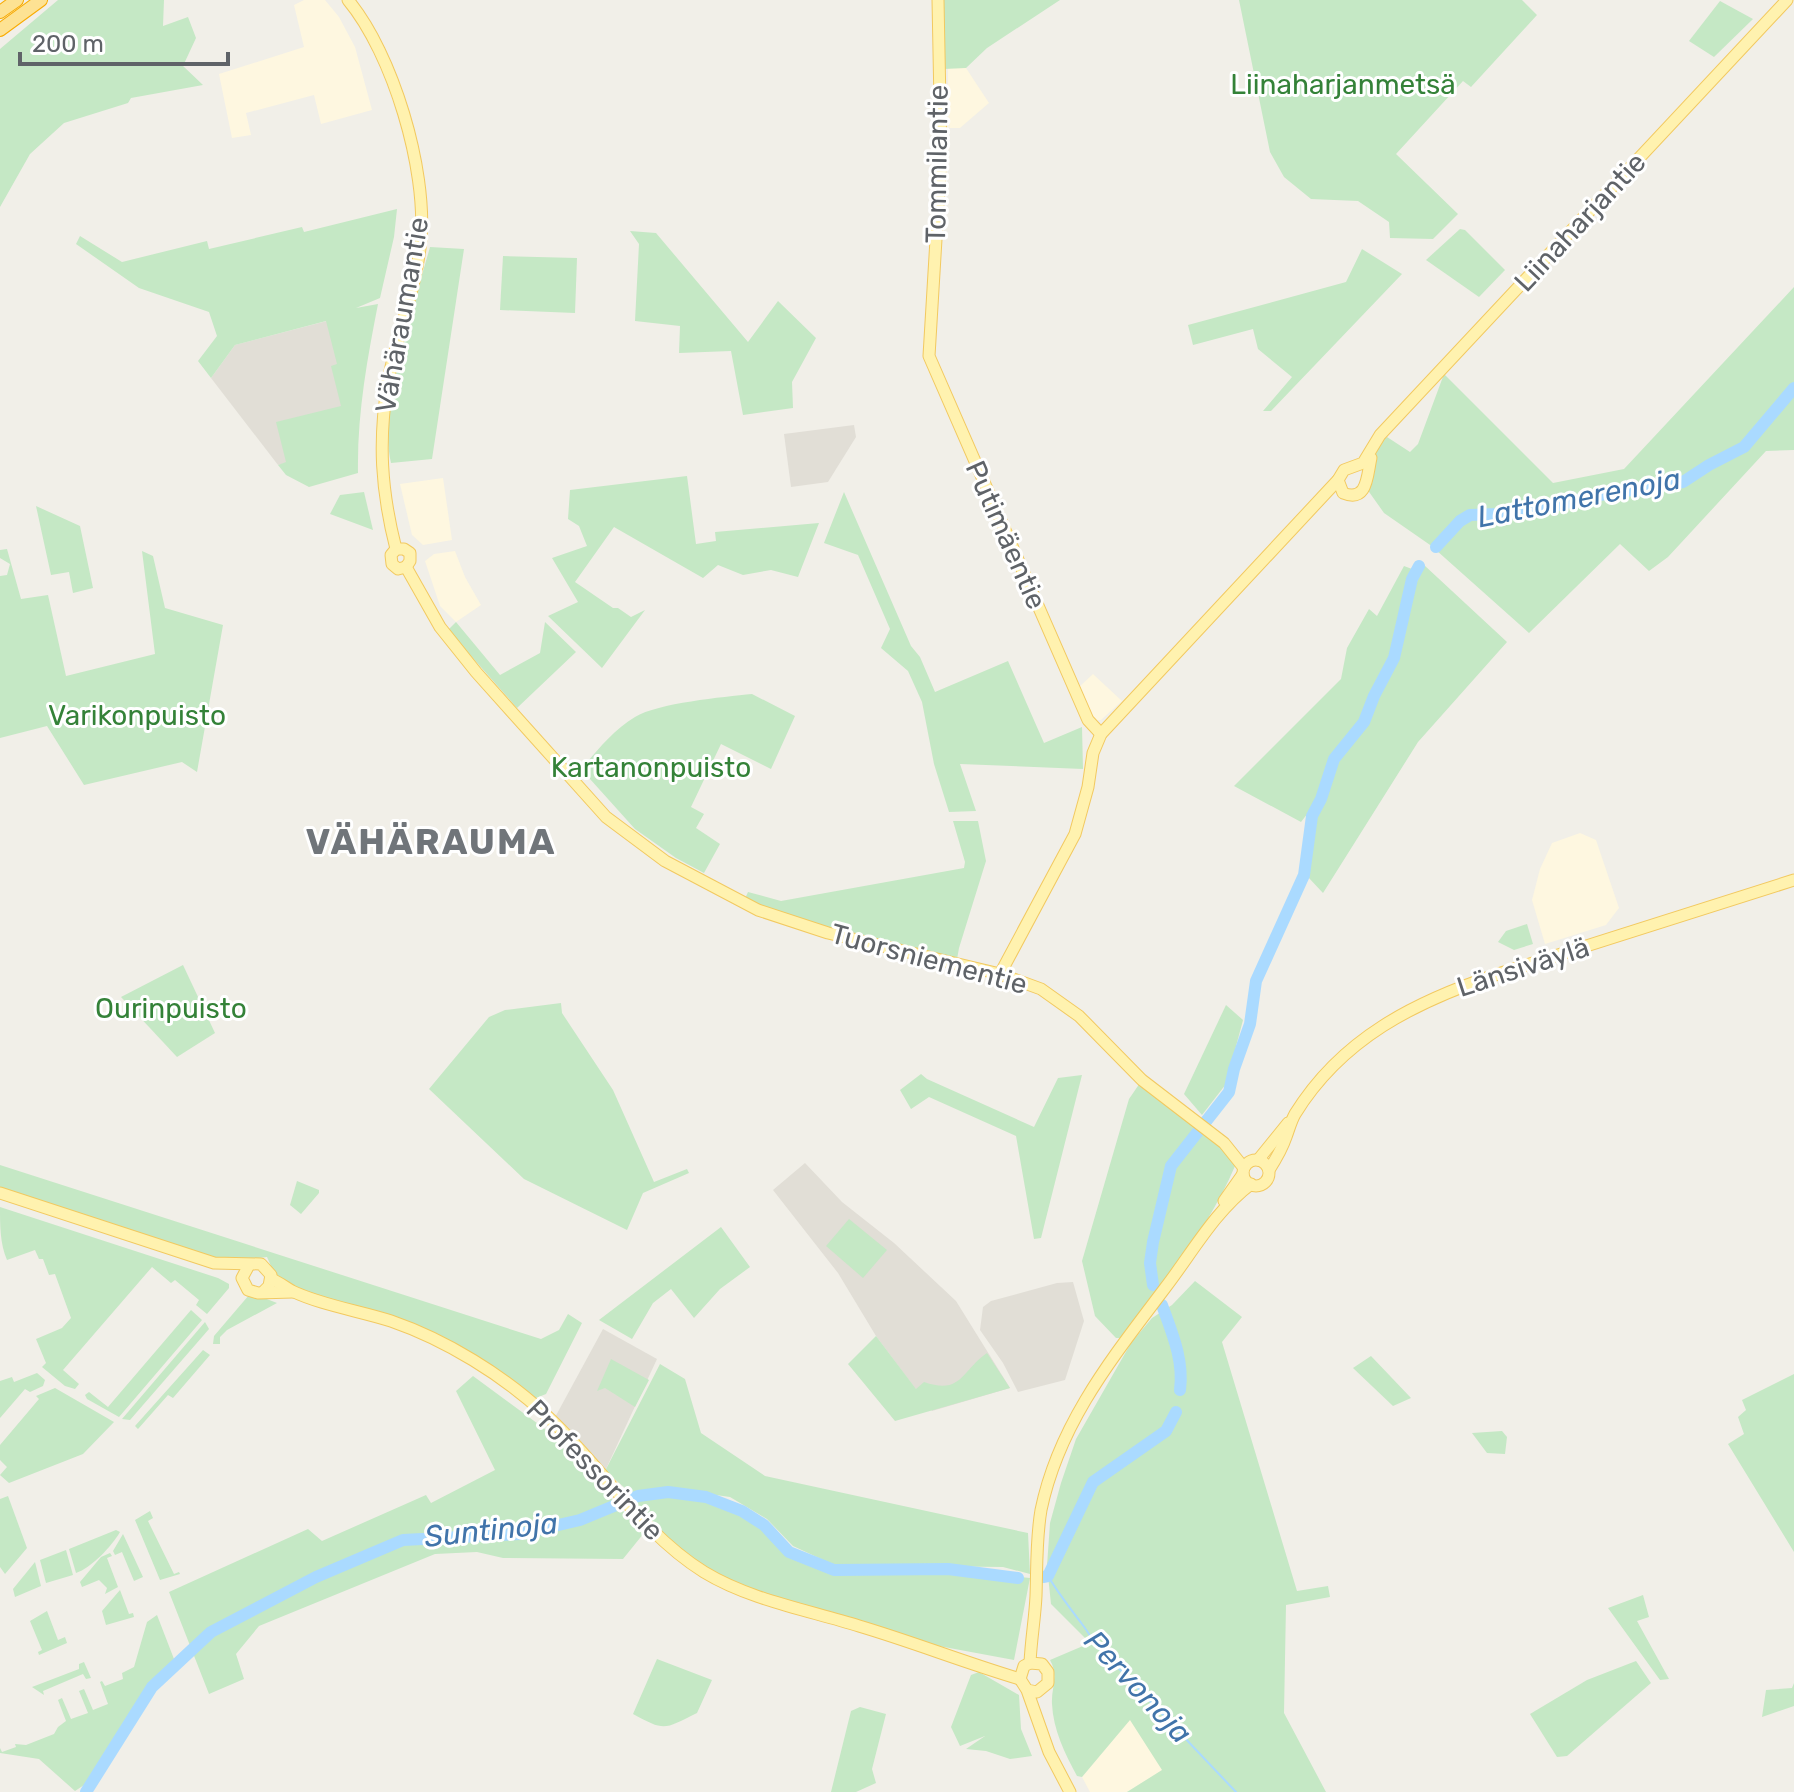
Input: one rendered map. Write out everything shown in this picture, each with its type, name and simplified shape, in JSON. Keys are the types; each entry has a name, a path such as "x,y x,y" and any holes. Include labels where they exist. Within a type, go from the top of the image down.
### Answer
{"highway":[{"path":"0,12 17,0"},
{"path":"0,30 41,0"},
{"path":"0,37 18,17"}],"main road":[{"name":"Vähäraumantie","path":"348,0 378,45 394,84 422,197 419,256 389,380 381,440 383,490 396,549 391,555 392,564 398,569 406,567 416,589 453,644 577,787 606,817 684,873"},
{"name":"Tommilantie","path":"930,329 941,156 938,0"},
{"name":"Liinaharjantie","path":"1356,467 1363,463 1380,435 1787,0"},
{"name":"Putimäentie","path":"930,329 929,356 945,394 1088,720 1101,734"},
{"name":"Liinaharjantie","path":"1366,478 1374,445"},
{"path":"1000,974 1075,834 1088,787 1093,753 1101,734 1344,470 1356,467 1362,471 1366,478 1365,489 1359,494 1343,493 1314,505"},
{"path":"1338,480 1343,493"},
{"name":"Tuorsniementie","path":"684,873 758,910 814,928 1000,974 1041,989 1065,1004 1142,1080 1224,1143 1250,1170 1264,1162 1269,1170"},
{"name":"Länsiväylä","path":"1269,1170 1281,1150 1292,1120 1331,1068 1364,1038 1405,1011 1460,987 1794,880"},
{"name":"Länsiväylä","path":"1031,1664 1041,1510 1068,1430 1102,1373 1236,1195 1250,1170 1292,1120"},
{"path":"1250,1170 1258,1186 1266,1182 1269,1170"},
{"path":"0,1193 219,1264 242,1278 248,1290 264,1291 271,1279 266,1266 255,1263 219,1264"},
{"path":"242,1278 249,1265"},
{"name":"Professorintie","path":"271,1279 293,1292 393,1322 470,1359 544,1413 671,1548 708,1574 759,1596 995,1670"},
{"name":"Professorintie","path":"264,1291 293,1292"},
{"path":"1020,1679 1031,1664"},
{"path":"995,1670 1031,1664 1046,1668 1048,1683 1032,1691"},
{"path":"995,1670 1020,1679 1032,1691 1039,1727 1070,1792"}],"shaded area":[{"path":"304,0 325,0 339,17 355,47 372,110 321,124 314,95 246,113 251,135 232,138 219,74 304,47 294,5"},
{"path":"948,68 966,68 989,103 960,128 948,128"},
{"path":"346,316 352,446 278,465 211,378 235,345"},
{"path":"854,425 856,437 828,482 791,487 784,434"},
{"path":"443,478 452,540 423,545 412,535 400,484"},
{"path":"455,551 481,605 456,622 440,606 425,561 434,554"},
{"path":"1093,674 1122,701 1101,720 1096,720 1091,714 1079,687"},
{"path":"1580,833 1596,840 1619,908 1606,925 1545,944 1532,900 1540,869 1552,843"},
{"path":"805,1163 842,1202 894,1243 956,1301 1010,1388 932,1411 876,1336 838,1273 773,1190"},
{"path":"1073,1282 1084,1321 1065,1380 1018,1392 980,1330 983,1307 991,1301 1057,1283"},
{"path":"603,1329 657,1359 605,1471 553,1421"},
{"path":"1130,1719 1163,1770 1127,1792 1090,1792 1082,1777"}],"green space":[{"path":"58,0 164,0 163,26 188,17 196,38 183,66 203,85 131,98 128,103 64,123 30,154 0,207 0,49"},
{"path":"943,0 1060,0 987,48 966,68 944,69"},
{"name":"Liinaharjanmetsä","path":"1239,0 1522,0 1537,15 1471,87 1463,81 1396,154 1458,214 1433,239 1390,238 1389,222 1358,201 1311,199 1284,177 1270,152"},
{"path":"1720,1 1753,19 1714,57 1689,41"},
{"path":"397,209 380,298 356,308 378,304 361,409 358,473 309,487 286,475 278,465 286,462 276,422 341,406 331,366 337,364 326,321 235,345 211,378 198,361 217,336 209,312 139,288 76,244 80,236 122,262 207,241 209,249 302,227 304,232"},
{"path":"1460,229 1465,230 1505,270 1479,297 1426,260"},
{"path":"630,231 656,233 748,342 778,301 816,338 792,382 793,408 743,415 731,351 679,353 680,326 635,321 639,244"},
{"path":"430,247 464,249 432,459 391,463 388,441 394,386"},
{"path":"1362,249 1402,274 1271,411 1263,411 1292,377 1258,349 1253,329 1193,345 1188,325 1346,282"},
{"path":"503,256 577,258 575,313 500,310"},
{"path":"1794,287 1794,450 1766,451 1668,557 1649,571 1620,544 1529,633 1436,550 1445,537 1433,547 1384,513 1367,489 1375,445 1387,437 1410,452 1418,444 1444,374 1553,483 1624,469"},
{"path":"687,476 696,544 716,541 715,532 819,523 798,577 771,570 743,575 718,565 703,578 614,527 575,582 631,617 645,610 602,668 548,616 578,602 552,558 587,546 579,526 568,519 570,490"},
{"path":"364,492 373,530 330,514 340,495"},
{"path":"844,492 911,646 920,657 935,692 1008,661 1044,743 1082,727 1083,769 960,764 976,811 949,812 934,764 922,702 908,671 881,648 890,629 858,555 824,543"},
{"path":"36,506 80,526 93,588 73,593 69,572 51,575"},
{"name":"Varikonpuisto","path":"7,549 21,599 48,595 66,676 155,654 142,551 153,556 165,608 223,625 197,772 182,762 84,785 47,726 0,738 0,576 7,575 10,564 0,558 0,550"},
{"path":"1424,565 1507,642 1418,742 1323,893 1308,877 1311,826 1325,798 1338,758 1365,726 1398,655 1411,596"},
{"path":"1404,566 1412,569 1392,657 1360,722 1337,749 1318,800 1301,822 1234,786 1341,679 1347,648 1369,609 1377,616"},
{"path":"456,622 500,675 540,653 545,622 576,652 517,708 448,630"},
{"name":"Kartanonpuisto","path":"752,694 795,716 771,769 721,744 691,807 704,814 696,828 720,844 704,873 676,858 635,829 581,769 620,728 645,712 691,701"},
{"path":"953,821 978,821 986,861 956,965 743,903 748,892 781,901 964,868"},
{"path":"1527,924 1533,944 1514,950 1498,942 1506,931"},
{"name":"Ourinpuisto","path":"183,965 215,1033 177,1057 121,997"},
{"path":"561,1003 562,1013 613,1090 654,1182 687,1169 689,1173 643,1193 627,1230 524,1179 429,1089 489,1017 505,1010"},
{"path":"1226,1005 1243,1020 1226,1084 1202,1115 1184,1094"},
{"path":"921,1074 1034,1127 1058,1078 1082,1075 1041,1238 1034,1239 1016,1136 929,1097 911,1109 900,1090"},
{"path":"1142,1080 1227,1152 1235,1166 1212,1212 1184,1255 1122,1338 1116,1338 1095,1316 1082,1261 1129,1099"},
{"path":"0,1165 541,1339 559,1330 568,1314 582,1323 546,1394 536,1398 401,1326 278,1282 267,1257 214,1263 0,1192"},
{"path":"297,1181 319,1190 301,1214 290,1205"},
{"path":"0,1207 218,1278 229,1284 229,1288 207,1314 196,1305 199,1300 175,1280 171,1283 152,1267 63,1370 79,1384 75,1389 65,1386 42,1367 46,1363 36,1339 62,1328 71,1318 55,1274 49,1275 43,1259 39,1259 35,1250 7,1260 0,1227"},
{"path":"849,1219 887,1250 863,1278 826,1246"},
{"path":"721,1227 750,1267 720,1289 694,1318 671,1289 653,1303 632,1339 599,1320"},
{"path":"1195,1281 1242,1317 1222,1342 1297,1591 1328,1586 1330,1597 1286,1605 1284,1713 1326,1792 1127,1792 1162,1770 1130,1720 1082,1777 1077,1776 1068,1759 1055,1723 1052,1704 1054,1671 1050,1660 1090,1643 1051,1604 1047,1566 1050,1523 1061,1483 1076,1439 1131,1343 1152,1318 1172,1305"},
{"path":"249,1295 277,1303 227,1330 220,1337 220,1344 213,1344 214,1336"},
{"path":"191,1310 202,1320 119,1417 87,1399 85,1395 89,1392 108,1407"},
{"path":"205,1322 209,1329 130,1420 122,1419"},
{"path":"876,1336 916,1389 924,1382 937,1385 954,1383 987,1353 1010,1388 895,1421 848,1364"},
{"path":"203,1350 210,1355 173,1398 168,1395 138,1429 135,1426"},
{"path":"1371,1356 1411,1398 1393,1406 1353,1368"},
{"path":"611,1359 649,1380 635,1407 605,1388 597,1391"},
{"path":"660,1364 685,1379 701,1433 765,1476 1028,1533 1030,1574 1003,1567 834,1565 793,1546 767,1519 730,1497 674,1489 632,1494 605,1471"},
{"path":"37,1373 45,1380 43,1386 30,1392 25,1389 0,1418 0,1381 12,1377 14,1382"},
{"path":"1794,1374 1794,1552 1728,1444 1744,1434 1738,1417 1746,1410 1742,1400"},
{"path":"473,1376 545,1429 644,1533 623,1559 503,1558 477,1552 435,1554 259,1626 236,1654 244,1679 209,1694 169,1592 308,1529 322,1541 426,1495 431,1503 495,1470 456,1391"},
{"path":"55,1388 114,1422 83,1454 9,1483 0,1475 7,1467 0,1460 0,1445 39,1399 36,1396"},
{"path":"1502,1431 1507,1437 1505,1454 1487,1453 1472,1433"},
{"path":"8,1496 27,1548 5,1574 0,1567 0,1499"},
{"path":"638,1496 706,1497 742,1511 764,1525 789,1552 834,1570 948,1569 1030,1578 1014,1660 901,1639 708,1574 629,1504"},
{"path":"150,1511 153,1518 148,1521 174,1574 180,1574 160,1580 135,1520"},
{"path":"116,1530 120,1532 107,1550 76,1573 69,1549"},
{"path":"123,1534 143,1577 134,1581 122,1552 115,1555 113,1551"},
{"path":"66,1550 73,1575 46,1583 40,1560"},
{"path":"110,1553 112,1556 107,1558 118,1587 105,1594 107,1588 99,1580 82,1587 80,1582 101,1557"},
{"path":"35,1562 41,1586 15,1597 13,1589"},
{"path":"120,1590 129,1614 133,1613 134,1617 106,1625 102,1611"},
{"path":"1643,1595 1649,1617 1637,1621 1669,1679 1660,1680 1608,1608"},
{"path":"47,1611 58,1640 65,1637 67,1643 39,1655 38,1652 42,1650 30,1621"},
{"path":"157,1615 174,1659 148,1686 84,1785 75,1791 39,1759 0,1753 0,1748 2,1752 16,1747 15,1744 26,1745 54,1734 66,1721 58,1700 62,1698 71,1719 88,1713 79,1691 84,1689 93,1710 108,1704 100,1682 105,1686 123,1679 122,1673 134,1667 147,1622"},
{"path":"657,1659 712,1680 697,1713 665,1726 652,1724 633,1714"},
{"path":"1636,1661 1651,1683 1567,1756 1557,1757 1530,1714 1587,1680"},
{"path":"84,1662 91,1678 86,1679 83,1674 43,1691 44,1695 32,1687 79,1669 79,1664"},
{"path":"979,1672 1019,1695 1021,1729 1032,1756 1010,1759 986,1751 966,1749 985,1736 960,1746 951,1727 971,1675"},
{"path":"1794,1683 1794,1706 1762,1717 1766,1690 1792,1688"},
{"path":"860,1707 886,1714 872,1769 876,1783 856,1792 831,1792 851,1711"}],"waterway":[{"name":"Lattomerenoja","path":"1436,547 1460,521 1470,515 1527,513 1593,496 1683,482 1744,447 1794,388"},
{"name":"Lattomerenoja","path":"1153,1285 1150,1263 1153,1242 1171,1166 1229,1092 1250,1024 1256,981 1304,875 1312,816 1334,759 1364,722 1394,658 1412,579 1419,566"},
{"name":"Lattomerenoja","path":"1162,1305 1179,1357 1180,1390"},
{"name":"Lattomerenoja","path":"1043,1577 1048,1576 1093,1482 1166,1431 1176,1412"},
{"name":"Suntinoja","path":"86,1792 152,1687 211,1632 316,1577 403,1540 520,1534 580,1520 638,1496 668,1492 706,1497 742,1511 764,1525 789,1552 834,1570 948,1569 1018,1578"},
{"name":"Pervonoja","path":"1048,1576 1100,1650 1236,1792"}],"district":[{"name":"VÄHÄRAUMA","path":"431,841"}]}
